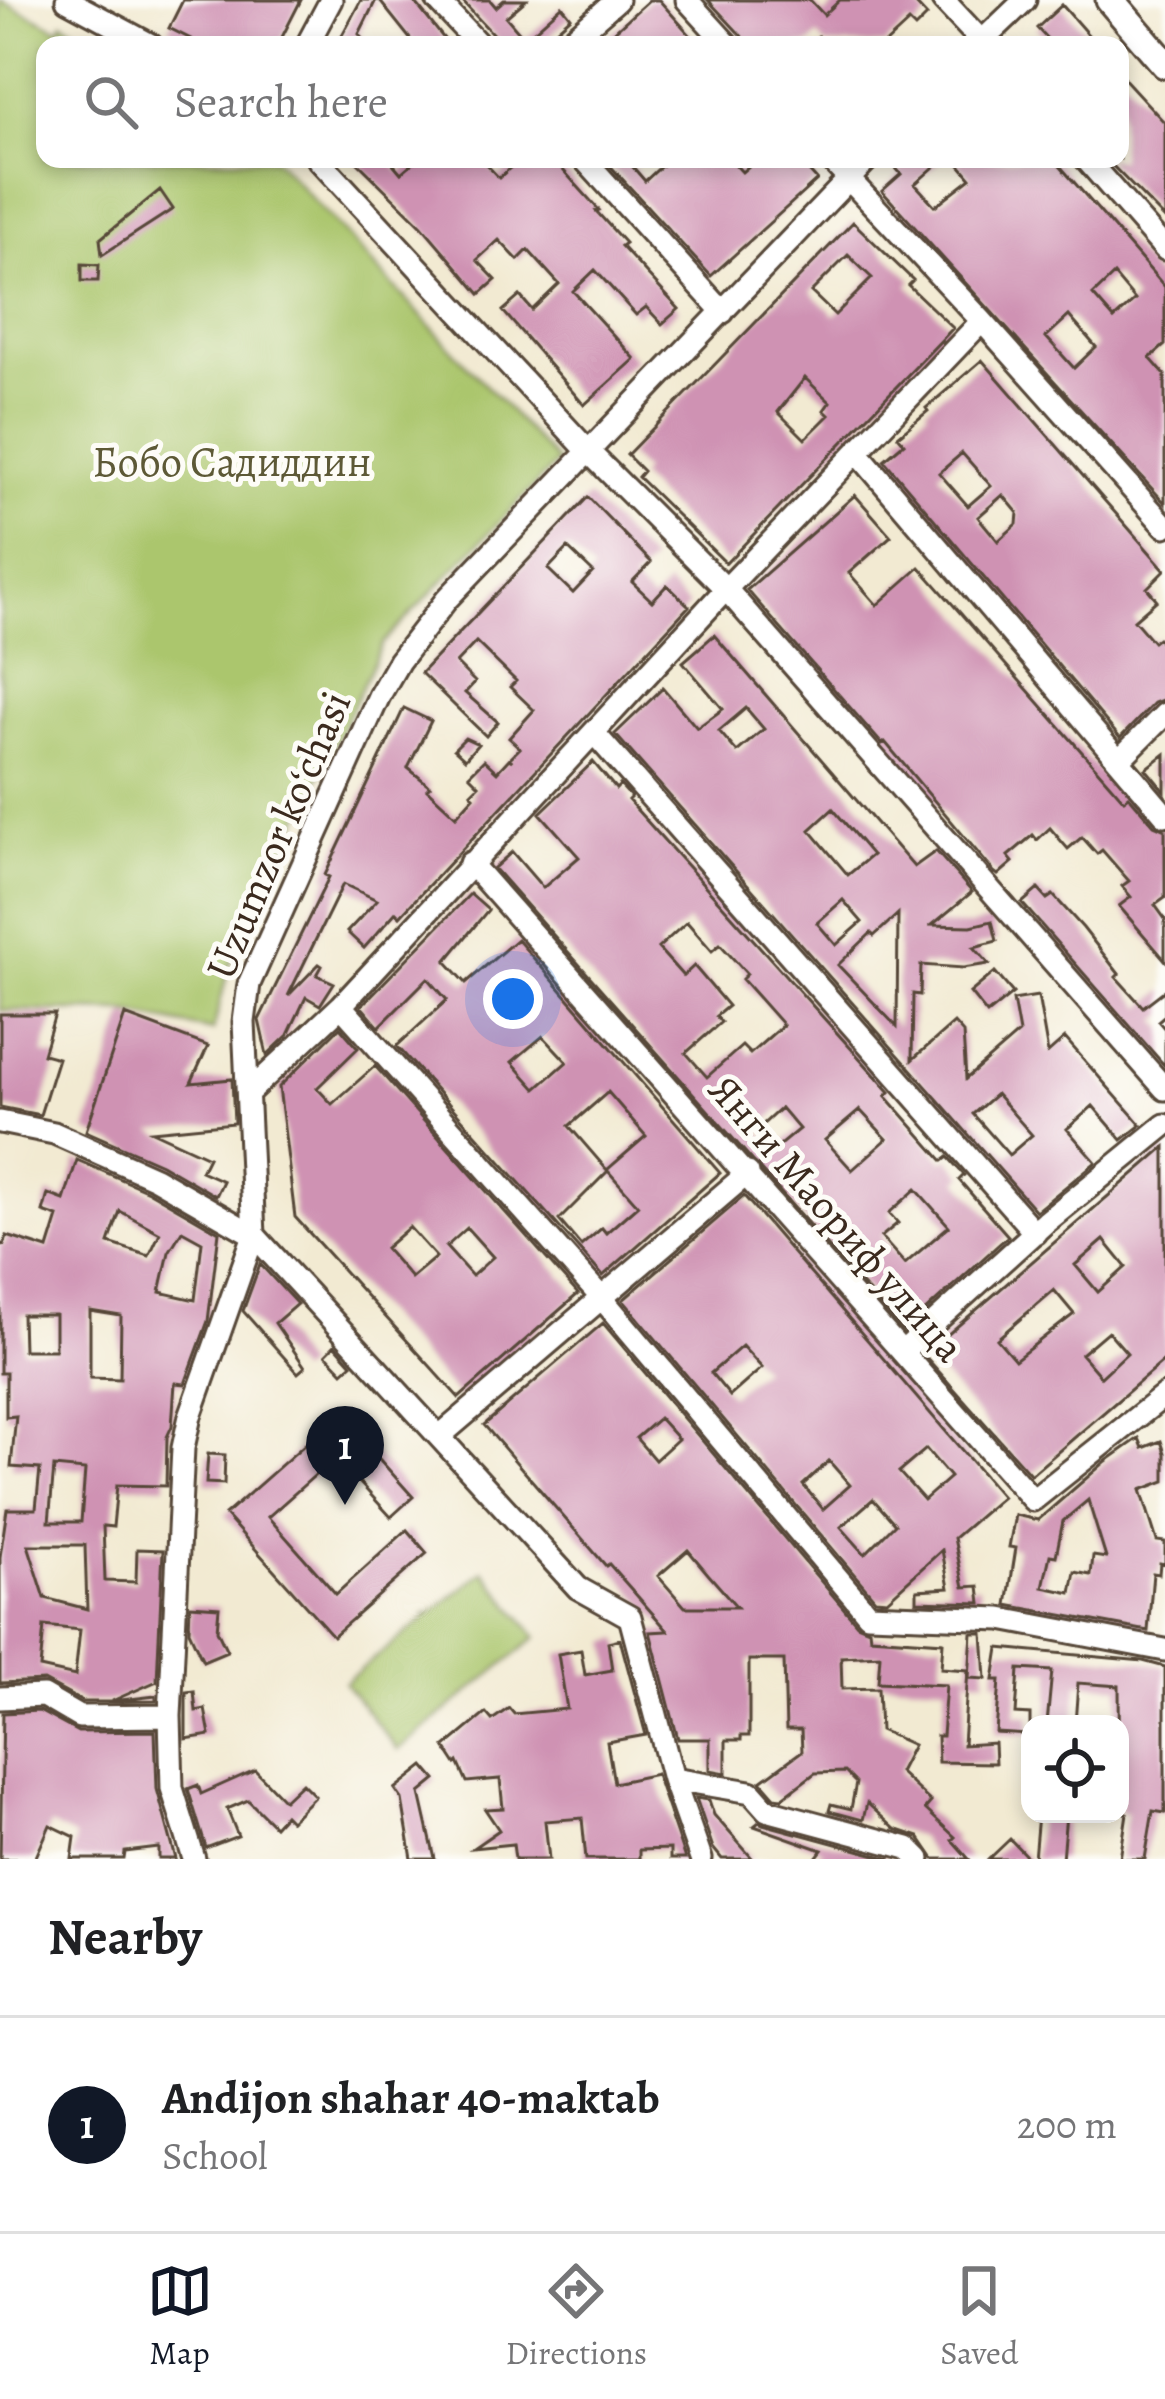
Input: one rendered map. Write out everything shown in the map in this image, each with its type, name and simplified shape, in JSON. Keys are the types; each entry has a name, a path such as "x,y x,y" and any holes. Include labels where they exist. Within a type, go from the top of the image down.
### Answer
{"main road":[{"path":"1109,0 1165,64"}],"street":[{"path":"67,0 134,36"},
{"path":"313,36 331,0"},
{"path":"437,0 471,36"},
{"path":"575,36 617,0"},
{"path":"687,0 720,36"},
{"path":"943,0 975,36"},
{"path":"990,36 1025,0"},
{"path":"326,168 588,451 726,589 1165,1089"},
{"path":"592,168 723,312"},
{"path":"838,168 1165,526"},
{"name":"Uzumzor koʻchasi","path":"194,1859 172,1788 170,1716 183,1448 254,1235 244,1022 249,984 399,661 447,599 859,168"},
{"path":"1094,168 1165,249"},
{"path":"249,1092 341,1006 726,589 982,321"},
{"path":"859,453 1165,815"},
{"path":"1119,760 1165,714"},
{"path":"593,734 1035,1233"},
{"name":"Янги Маориф улица","path":"470,863 1034,1500 1165,1395"},
{"path":"341,1006 600,1296 868,1614 1000,1618 1165,1650"},
{"path":"0,1122 54,1133 154,1178 254,1235 578,1588 630,1617 673,1779 701,1859"},
{"path":"902,1352 1165,1125"},
{"path":"441,1435 748,1173"},
{"path":"0,1698 43,1696 79,1717 170,1716"},
{"path":"673,1779 752,1792 767,1810 908,1848 920,1859"}],"green space":[{"name":"Бобо Садиддин","path":"0,0 59,29 63,22 86,36 36,36 36,168 283,168 557,462 382,644 229,967 213,1031 124,1012 0,1010"},
{"path":"484,1571 537,1637 398,1750 344,1683"}],"building":[{"path":"183,0 301,0 283,36 185,36 169,28"},
{"path":"361,0 376,0 361,36 342,36"},
{"path":"379,0 413,0 442,36 408,36"},
{"path":"461,0 490,0 496,7 504,0 526,0 506,17 522,36 495,36"},
{"path":"649,0 659,0 691,36 609,36"},
{"path":"708,0 810,0 824,15 840,0 912,0 927,16 915,28 909,22 894,36 742,36"},
{"path":"1062,5 1089,36 1045,36 1037,28"},
{"path":"562,6 571,17 549,36 528,36"},
{"path":"1129,84 1165,123 1165,219 1115,168 1129,168"},
{"path":"363,168 397,168 401,173 407,168 490,168 499,178 510,168 561,168 625,243 621,246 679,309 662,324 646,307 636,315 595,270 573,291 635,359 584,405 503,311 520,296 532,310 559,284 528,250 518,260 499,240 477,260 496,280 480,294 422,226"},
{"path":"612,168 634,168 645,181 659,168 738,168 742,172 747,168 806,168 817,180 711,276"},
{"path":"896,168 933,168 915,184 935,206 971,178 963,168 1062,168 1165,287 1165,345 1150,358 1165,375 1165,503 882,191 901,174","holes":["1114,275 1135,300 1114,319 1093,295","1069,316 1096,347 1074,368 1046,337"]},
{"path":"160,190 173,209 102,255 100,239"},
{"path":"853,222 913,280 908,285 953,328 726,563 638,477 643,471 627,455","holes":["848,255 872,278 835,315 811,292","805,378 830,402 824,410 829,415 805,439 778,412"]},
{"path":"82,264 99,265 98,281 82,281"},
{"path":"982,360 1165,570 1147,588 1157,600 1134,620 1153,642 1158,638 1165,646 1165,699 1154,703 1120,738 884,460 904,443 898,436","holes":["962,453 991,486 968,506 939,473","1003,495 1018,513 1017,524 998,541 978,517"]},
{"path":"855,495 891,536 849,573 877,605 920,567 1124,800 1129,796 1154,825 1165,830 1165,898 1155,905 1165,919 1165,960 1119,906 1131,897 1122,886 1129,881 1102,850 1097,854 1082,837 1068,849 1050,828 1037,840 1033,835 1008,856 1013,862 998,875 994,872 885,742 747,590"},
{"path":"588,497 651,562 632,582 652,601 667,585 689,606 400,916 396,912 364,948 347,932 377,900 343,884 288,996 319,964 317,975 334,983 320,1005 306,997 288,1035 267,1055 259,1020 404,708 431,721 408,768 456,816 479,785 469,775 484,760 497,772 520,748 509,738 534,710 510,687 516,681 476,642 456,663 475,682 465,693 498,722 486,736 421,673","holes":["568,548 593,572 573,593 548,569"]},
{"path":"714,635 914,867 936,851 972,892 932,925 992,921 997,941 974,947 989,964 963,968 921,965 920,995 913,994 912,1060 954,1023 963,1033 966,1079 1019,1033 1013,1000 1038,996 1048,1053 1065,1038 1141,1125 1122,1140 1093,1106 1067,1129 1096,1162 1036,1211 615,734 663,688 697,728 723,709 683,662","holes":["746,708 764,729 737,752 719,731","833,809 872,855 848,875 810,830","843,900 862,922 836,945 817,923","898,914 897,1027 838,965 871,933 874,936","996,1094 1032,1135 1009,1155 973,1114"]},
{"path":"465,738 478,744 465,759 454,749"},
{"path":"1165,754 1165,792 1146,769"},
{"path":"593,762 616,789 620,785 631,797 628,800 890,1092 886,1096 943,1161 948,1157 964,1175 959,1180 1008,1236 903,1331 494,868 512,852 543,888 579,857 540,813","holes":["687,922 712,951 720,944 747,974 742,979 783,1025 750,1054 742,1046 707,1077 686,1053 721,1022 716,1016 728,1006 694,966 683,976 658,948","781,1108 799,1129 775,1149 758,1129","860,1110 887,1139 852,1170 825,1140","916,1189 949,1226 905,1264 881,1237 898,1223 889,1213"]},
{"path":"1038,889 1047,899 1053,895 1083,928 1143,1007 1165,990 1165,1015 1158,1021 1165,1029 1165,1066 1022,903"},
{"path":"470,894 488,910 446,961 466,983 517,939 720,1173 603,1276 397,1046 447,1000 428,978 379,1027 361,1006","holes":["543,1036 567,1062 536,1089 512,1062","608,1092 646,1136 607,1170 569,1126","608,1171 638,1205 606,1233 602,1228 581,1246 559,1220"]},
{"path":"995,972 1013,993 987,1014 970,993"},
{"path":"0,1014 55,1014 43,1054 58,1058 40,1115 0,1107"},
{"path":"125,1015 208,1046 191,1083 232,1079 234,1123 152,1131 208,1157 201,1171 223,1181 216,1196 161,1164 86,1131"},
{"path":"340,1027 358,1048 317,1088 332,1104 375,1066 578,1294 459,1398 295,1217 279,1087","holes":["409,1227 436,1257 411,1278 385,1248","467,1228 493,1257 472,1276 446,1247"]},
{"path":"1165,1147 1165,1360 1031,1475 924,1355","holes":["1104,1240 1126,1267 1098,1292 1075,1265","1054,1290 1074,1314 1015,1360 997,1339","1108,1331 1127,1353 1101,1377 1081,1354"]},
{"path":"77,1160 148,1191 219,1232 208,1321 185,1384 175,1383 166,1486 117,1485 113,1527 103,1526 105,1581 136,1582 137,1549 163,1550 157,1681 112,1701 156,1696 156,1701 83,1702 44,1681 0,1683 0,1557 7,1509 36,1509 40,1469 11,1467 16,1416 6,1417 6,1373 0,1373 0,1243 4,1245 7,1236 48,1249 58,1217 43,1212 48,1194 64,1200","holes":["120,1211 160,1233 149,1256 109,1243","182,1231 202,1242 195,1300 160,1292 169,1252","90,1311 121,1316 120,1379 90,1378","22,1315 55,1315 55,1350 23,1350","54,1467 85,1470 81,1522 49,1522","28,1545 85,1545 87,1609 45,1598","44,1626 80,1630 75,1676 40,1668"]},
{"path":"744,1196 1002,1497 954,1538 964,1587 979,1586 981,1603 917,1601 917,1590 949,1588 942,1550 887,1600 875,1599 623,1300","holes":["742,1346 762,1368 730,1396 711,1373","926,1449 950,1477 924,1500 899,1472","829,1461 850,1485 823,1509 803,1485","873,1499 895,1524 865,1554 841,1527"]},
{"path":"260,1264 297,1304 275,1323 305,1367 298,1373 243,1311"},
{"path":"603,1323 857,1624 869,1629 870,1637 943,1642 941,1668 968,1670 963,1745 994,1743 995,1763 938,1762 937,1736 942,1736 946,1685 878,1682 880,1655 841,1657 842,1689 878,1688 880,1730 913,1745 899,1772 931,1802 925,1809 955,1837 952,1840 969,1859 934,1859 919,1837 895,1829 867,1803 863,1820 829,1811 831,1804 851,1809 856,1783 845,1772 815,1773 782,1798 775,1797 761,1781 802,1751 801,1730 786,1730 784,1660 749,1660 749,1736 726,1740 726,1773 710,1770 710,1739 678,1739 650,1632 668,1631 484,1425","holes":["659,1418 678,1439 655,1460 636,1438","688,1550 708,1574 737,1607 685,1607 658,1576"]},
{"path":"335,1345 352,1364 343,1372 326,1354"},
{"path":"319,1432 339,1454 268,1517 336,1594 407,1530 427,1553 333,1636 225,1515"},
{"path":"1139,1438 1143,1448 1161,1441 1165,1453 1165,1481 1141,1490 1157,1541 1165,1542 1165,1564 1160,1563 1159,1574 1153,1573 1148,1631 1007,1605 1016,1548 1009,1547 1015,1515 1038,1520","holes":["1088,1500 1106,1558 1093,1556 1091,1575 1075,1572 1071,1593 1043,1587 1063,1521"]},
{"path":"372,1451 413,1497 391,1517 349,1471"},
{"path":"208,1454 225,1455 224,1484 206,1483"},
{"path":"190,1605 219,1607 217,1630 227,1651 203,1661 189,1631"},
{"path":"972,1633 983,1633 986,1679 969,1678"},
{"path":"620,1639 646,1735 607,1742 614,1783 656,1774 685,1859 670,1859 670,1849 639,1850 639,1859 586,1859 582,1818 545,1821 549,1859 515,1859 513,1844 473,1848 499,1830 485,1809 503,1808 500,1779 467,1782 445,1747 486,1713 492,1720 509,1708 514,1714 567,1709 558,1654 581,1650 585,1675 612,1670 608,1642"},
{"path":"999,1648 1165,1667 1165,1813 1153,1811 1145,1859 1120,1859 1129,1823 1129,1715 1119,1715 1119,1686 1078,1683 1076,1715 1048,1715 1052,1671 1019,1669 1016,1714 1030,1715 1021,1715 1021,1734 996,1733 1000,1680 994,1680"},
{"path":"194,1691 196,1711 205,1709 210,1735 186,1739 186,1692"},
{"path":"39,1711 78,1732 155,1731 157,1789 176,1859 159,1859 159,1848 125,1852 124,1859 72,1859 75,1837 50,1825 35,1859 0,1859 3,1713"},
{"path":"424,1766 436,1780 420,1793 435,1859 412,1859 402,1799 395,1789"},
{"path":"255,1770 284,1800 302,1783 315,1796 290,1821 284,1815 274,1826 248,1800 227,1809 238,1836 206,1848 188,1789 198,1785 201,1794"},
{"path":"696,1798 709,1800 714,1815 753,1859 722,1859 713,1848"},
{"path":"759,1822 891,1859 815,1859 822,1850 754,1826"},
{"path":"1037,1823 1065,1823 1062,1859 1034,1859"},
{"path":"1010,1839 1029,1859 989,1859"}],"place":[{"name":"Andijon shahar 40-maktab","path":"345,1505"}]}
